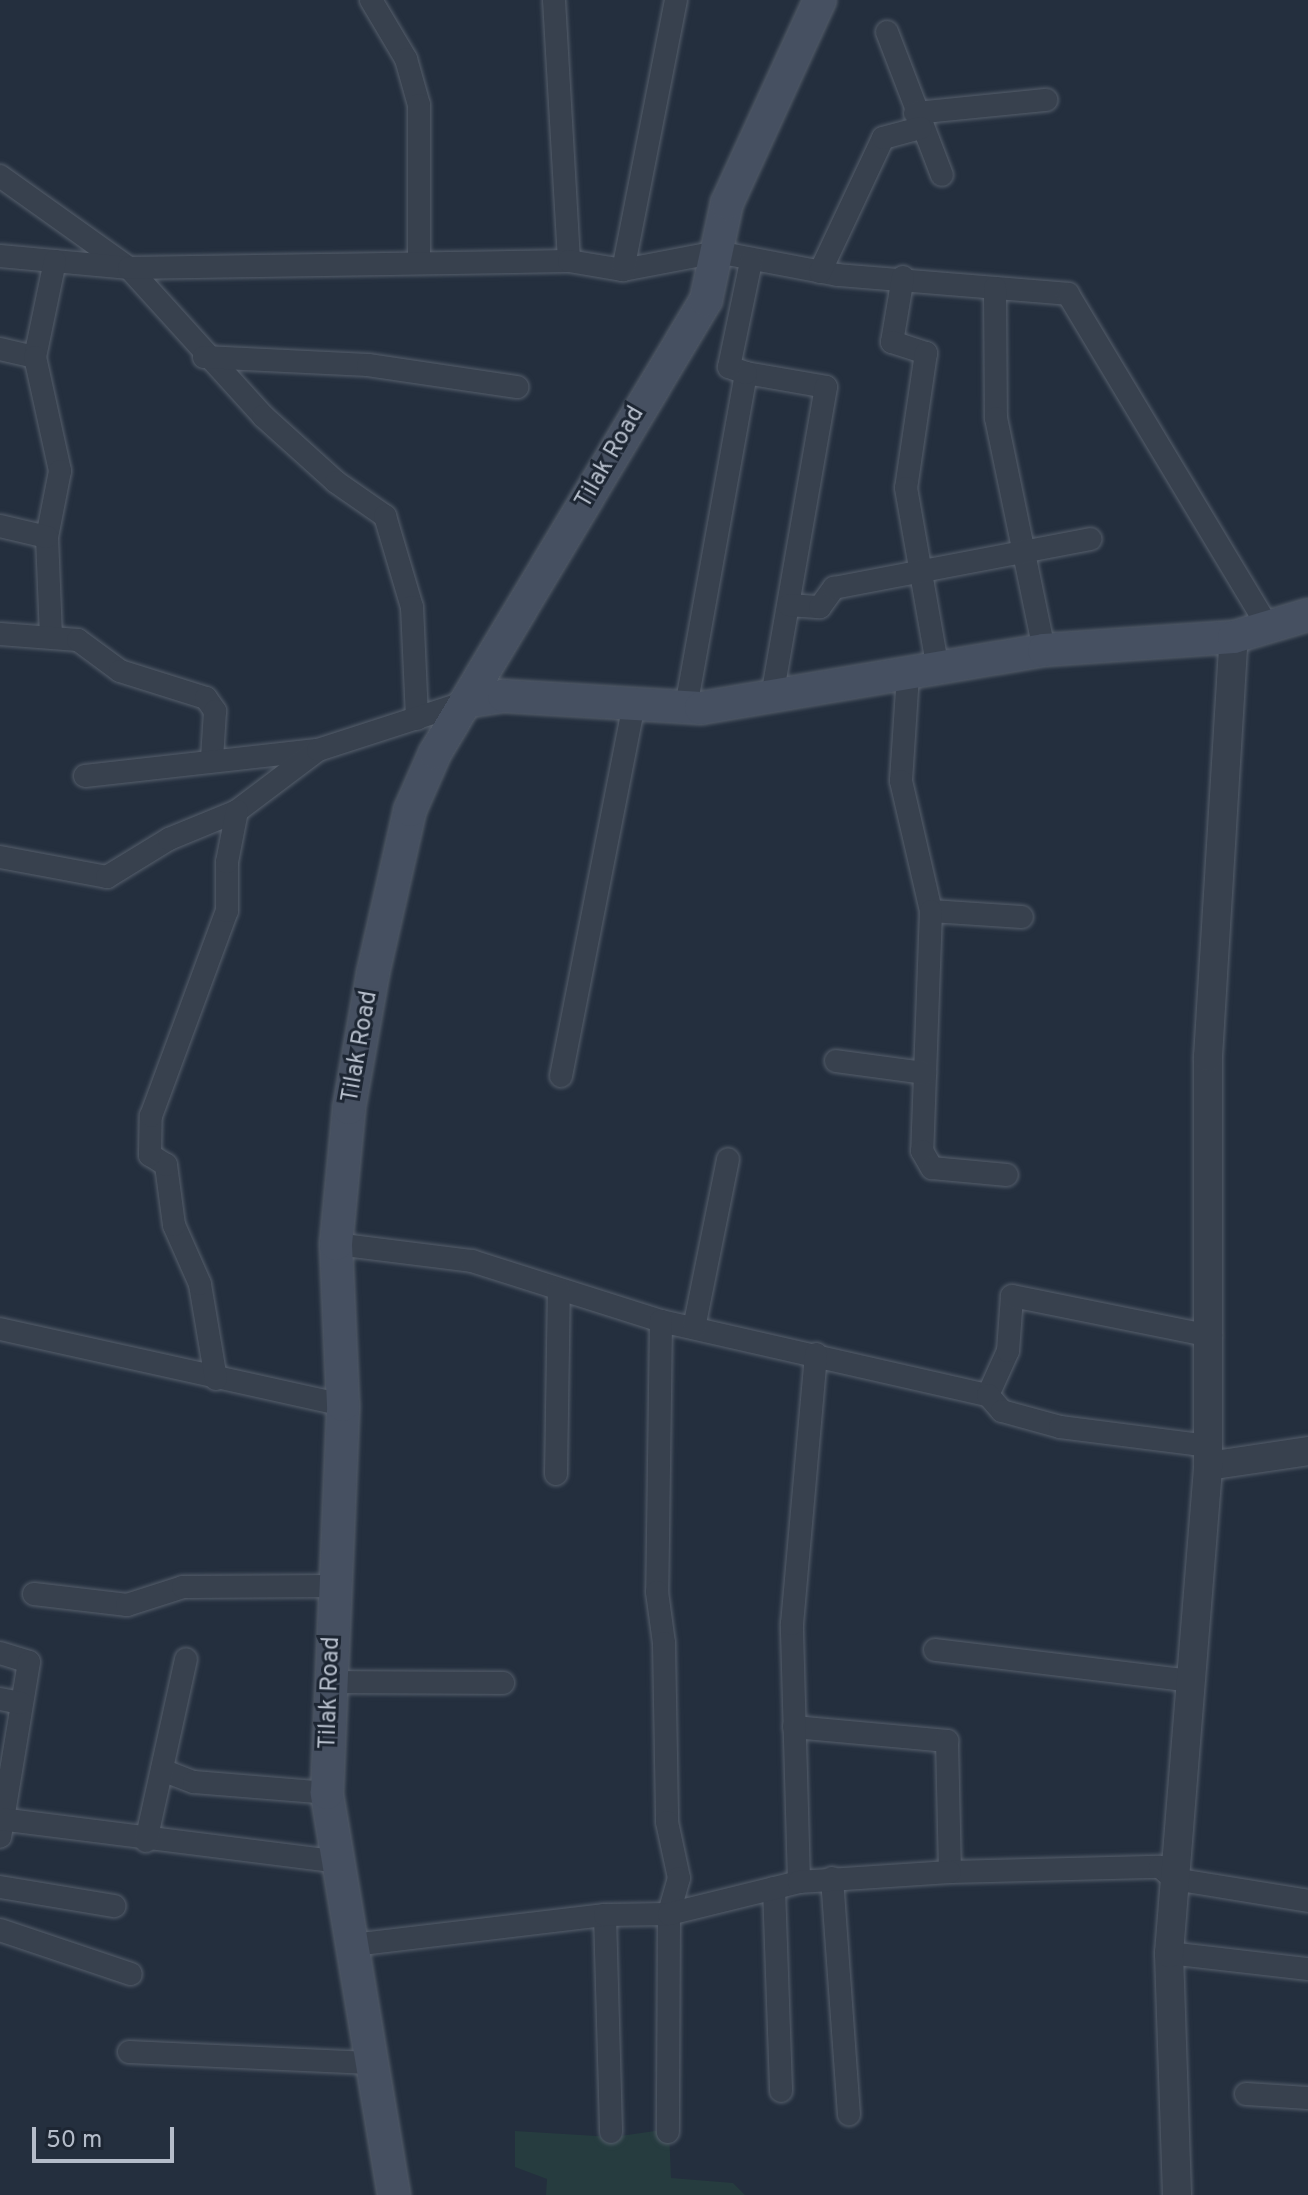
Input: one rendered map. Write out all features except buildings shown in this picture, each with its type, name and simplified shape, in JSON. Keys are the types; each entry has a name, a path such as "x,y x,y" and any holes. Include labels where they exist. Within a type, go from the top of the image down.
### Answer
{"main road":[{"name":"Tilak Road","path":"394,2195 375,2063 327,1793 343,1405 336,1244 349,1108 410,810 435,753 471,701 706,300 727,203 820,0"},
{"path":"471,701 504,696 686,707 772,698 1044,650 1234,637 1266,624 1308,615"}],"street":[{"path":"371,0 406,59 419,105 419,263"},
{"path":"554,0 569,261"},
{"path":"623,270 676,0"},
{"path":"887,32 918,120 942,175"},
{"path":"820,272 883,138 918,120 1046,100"},
{"path":"0,176 129,268 204,357 336,482 385,516 412,607 417,719"},
{"path":"0,256 129,268 569,261 623,270 717,252 751,262 820,272 1068,294 1266,624"},
{"path":"51,636 47,537 60,471 35,357 55,261"},
{"path":"751,262 729,367 746,373 826,387 772,698"},
{"path":"903,277 892,342 926,353 906,488 924,573 923,672 901,781 931,911 922,1151 932,1168 1007,1175"},
{"path":"995,288 996,418 1044,650"},
{"path":"0,349 35,357"},
{"path":"204,357 368,365 517,387"},
{"path":"686,707 746,373"},
{"path":"0,526 47,537"},
{"path":"789,605 820,607 834,588 1090,539"},
{"path":"0,634 78,640 120,671 206,698 215,711 212,759"},
{"path":"1177,2195 1169,1953 1208,1456 1211,1336 1208,1057 1234,637"},
{"path":"85,776 212,759 318,750 471,701"},
{"path":"561,1076 634,704"},
{"path":"0,857 107,877 169,839 237,811 318,750"},
{"path":"216,1379 200,1284 174,1225 166,1165 150,1155 151,1116 227,911 227,862 237,811"},
{"path":"931,911 1022,917"},
{"path":"836,1061 925,1073"},
{"path":"694,1328 728,1159"},
{"path":"336,1244 472,1261 661,1321 988,1395 1002,1411 1060,1427 1208,1456 1308,1451"},
{"path":"556,1474 559,1290"},
{"path":"988,1395 1008,1351 1012,1296 1211,1336"},
{"path":"661,1321 657,1592 664,1643 667,1822 679,1878 669,1914 668,2132"},
{"path":"0,1329 343,1405"},
{"path":"799,1882 792,1624 816,1354"},
{"path":"34,1594 127,1605 183,1587 336,1586"},
{"path":"935,1650 1190,1681"},
{"path":"0,1653 29,1662 10,1701 2,1826 340,1862"},
{"path":"146,1841 186,1659"},
{"path":"332,1682 503,1683"},
{"path":"794,1727 947,1741 950,1872"},
{"path":"162,1770 194,1782 327,1793"},
{"path":"353,1945 605,1915 669,1914 718,1897 799,1882 950,1872 1160,1867 1174,1879 1308,1901"},
{"path":"832,1878 849,2114"},
{"path":"0,1887 114,1906"},
{"path":"774,1888 781,2091"},
{"path":"605,1915 611,2132"},
{"path":"0,1930 131,1974"},
{"path":"1169,1953 1308,1969"},
{"path":"129,2052 375,2063"},
{"path":"1246,2094 1308,2098"}],"green space":[{"path":"669,2129 671,2178 733,2183 745,2195 546,2195 547,2179 515,2167 515,2131 613,2137"}]}
